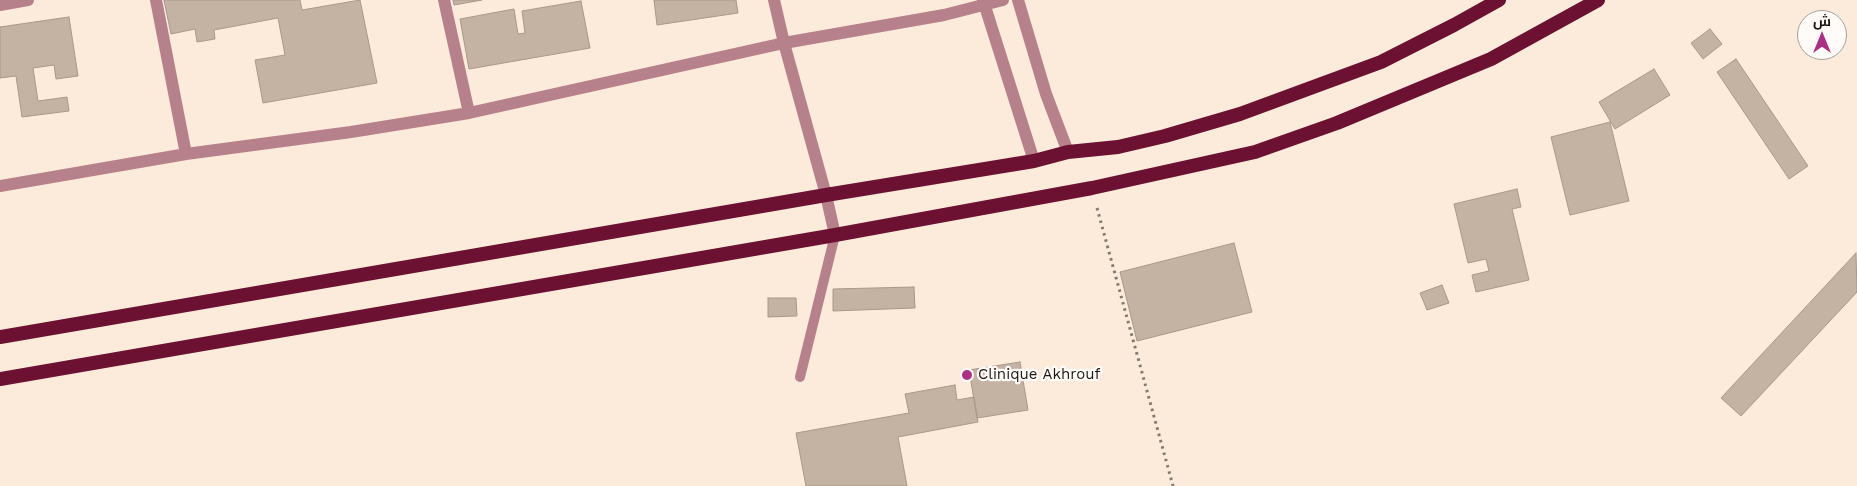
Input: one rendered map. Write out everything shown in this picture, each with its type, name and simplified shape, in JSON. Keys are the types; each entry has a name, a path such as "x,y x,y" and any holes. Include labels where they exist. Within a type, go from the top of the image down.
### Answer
{"highway":[{"path":"0,337 1034,161 1068,152 1118,146 1165,136 1240,114 1381,62 1499,0"},
{"path":"0,379 834,235 1092,188 1255,152 1337,123 1491,59 1598,0"}],"street":[{"path":"0,5 28,0"},
{"path":"156,0 186,154"},
{"path":"444,0 469,113"},
{"path":"774,0 826,195 834,235"},
{"path":"0,186 186,154 469,113 784,43 944,15 984,3 1003,0"},
{"path":"1018,0 1046,94 1068,152"},
{"path":"984,3 1034,161"}],"lane":[{"path":"800,377 834,235"}],"path":[{"path":"1092,188 1173,486"}],"building":[{"path":"164,0 300,0 302,10 360,0 377,83 263,103 255,60 285,55 278,18 214,30 215,39 197,42 195,29 171,34"},
{"path":"453,0 482,0 454,5"},
{"path":"654,0 736,0 738,13 657,25"},
{"path":"581,1 590,48 469,69 460,19 514,9 518,34 525,33 522,11"},
{"path":"69,17 78,76 56,79 54,65 33,68 38,101 67,97 69,111 22,117 16,76 0,78 0,27"},
{"path":"1710,29 1722,44 1703,59 1691,43"},
{"path":"1736,59 1808,166 1789,179 1717,72"},
{"path":"1654,69 1670,95 1615,129 1599,102"},
{"path":"1610,122 1629,201 1570,215 1551,137"},
{"path":"1517,189 1521,207 1512,209 1529,280 1476,292 1472,275 1489,271 1486,259 1468,263 1454,204"},
{"path":"1234,243 1252,312 1137,341 1120,272"},
{"path":"1856,253 1857,292 1741,416 1721,398"},
{"path":"1442,285 1449,303 1427,310 1420,293"},
{"path":"914,287 915,308 833,311 833,289"},
{"path":"768,298 796,298 797,316 768,317"},
{"path":"1020,362 1028,410 977,418 969,370"},
{"path":"955,385 957,400 974,397 978,422 898,437 907,486 806,486 796,433 909,413 905,394"}],"place":[{"name":"Clinique Akhrouf","path":"967,375"}]}
